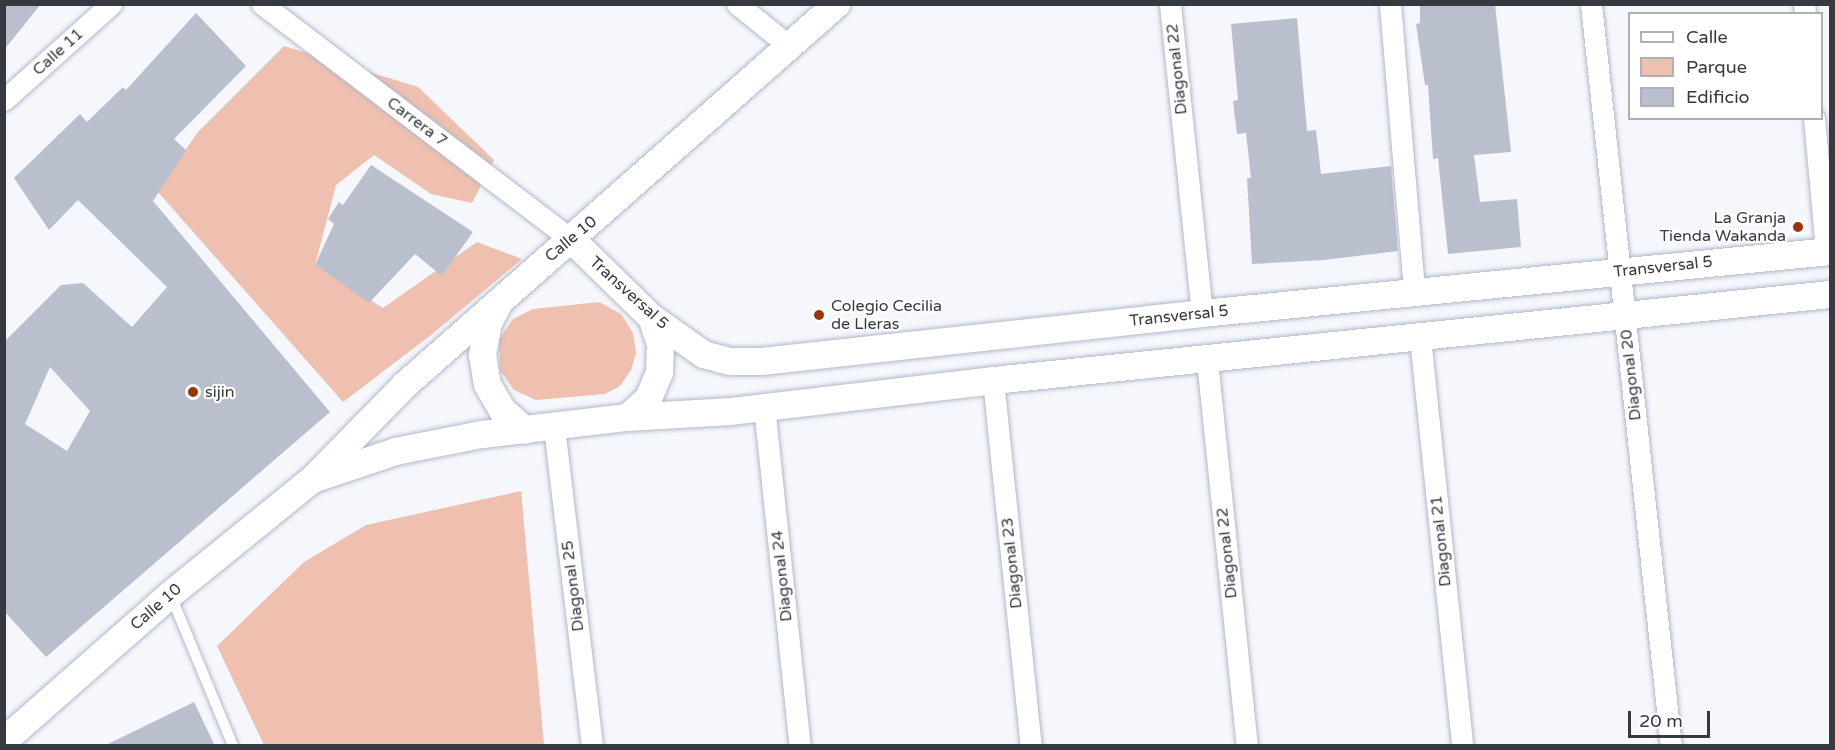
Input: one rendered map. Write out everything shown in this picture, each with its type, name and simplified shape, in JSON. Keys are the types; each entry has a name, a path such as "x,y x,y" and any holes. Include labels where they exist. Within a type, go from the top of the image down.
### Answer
{"street":[{"name":"Calle 11","path":"4,100 111,4"},
{"name":"Carrera 7","path":"262,4 572,240"},
{"path":"737,4 789,46"},
{"name":"Calle 10","path":"4,740 170,594 312,478 405,384 503,296 572,240 836,4"},
{"name":"Diagonal 22","path":"1170,4 1202,313"},
{"path":"1390,4 1414,292"},
{"name":"Diagonal 20","path":"1591,4 1671,746"},
{"path":"1814,120 1828,251"},
{"name":"Transversal 5","path":"572,240 651,317 704,354 730,361 760,361 1202,313 1828,251"},
{"path":"503,296 488,323 482,354 487,384 502,410 525,430"},
{"path":"627,417 764,406 993,380 1830,297"},
{"path":"627,417 648,398 659,372 660,344 651,317"},
{"name":"Diagonal 21","path":"1420,337 1462,746"},
{"name":"Diagonal 22","path":"1207,360 1247,746"},
{"name":"Diagonal 23","path":"993,380 1031,746"},
{"name":"Diagonal 24","path":"764,406 800,746"},
{"name":"Calle 10","path":"312,478 395,450 471,436 627,417"},
{"name":"Diagonal 25","path":"554,427 592,746"}],"lane":[{"path":"170,594 233,746"}],"green space":[{"path":"284,46 418,87 494,160 472,203 431,194 374,155 336,185 315,265 383,308 477,242 522,259 431,335 343,402 157,191 198,132"},
{"path":"599,302 621,314 633,333 636,353 631,370 620,386 605,394 536,400 514,390 500,370 499,339 513,319 533,309"},
{"path":"521,491 544,745 264,745 217,646 304,562 366,525"}],"building":[{"path":"4,4 41,4 4,50"},
{"path":"1420,4 1495,4 1511,152 1474,155 1480,202 1517,199 1521,247 1448,254 1438,158 1433,159 1428,85 1425,85 1416,24 1420,23"},
{"name":"sijin","path":"196,13 246,66 174,139 186,150 153,201 330,412 46,657 4,611 4,342 61,285 83,283 132,327 167,287 78,200 49,230 14,178 80,114 87,122 123,87 126,90","holes":["50,367 90,411 67,451 25,424"]},
{"path":"1297,18 1307,131 1316,130 1321,174 1391,166 1398,251 1324,260 1252,264 1247,178 1251,178 1246,133 1237,134 1233,101 1238,100 1231,24"},
{"path":"371,165 473,232 442,276 415,254 369,303 315,265 334,224 328,219 339,202 343,205"},
{"path":"194,702 215,746 104,746"}],"place":[{"name":"La Granja Tienda Wakanda","path":"1798,227"},
{"name":"Colegio Cecilia de Lleras","path":"819,315"},
{"name":"sijin","path":"193,392"}]}
